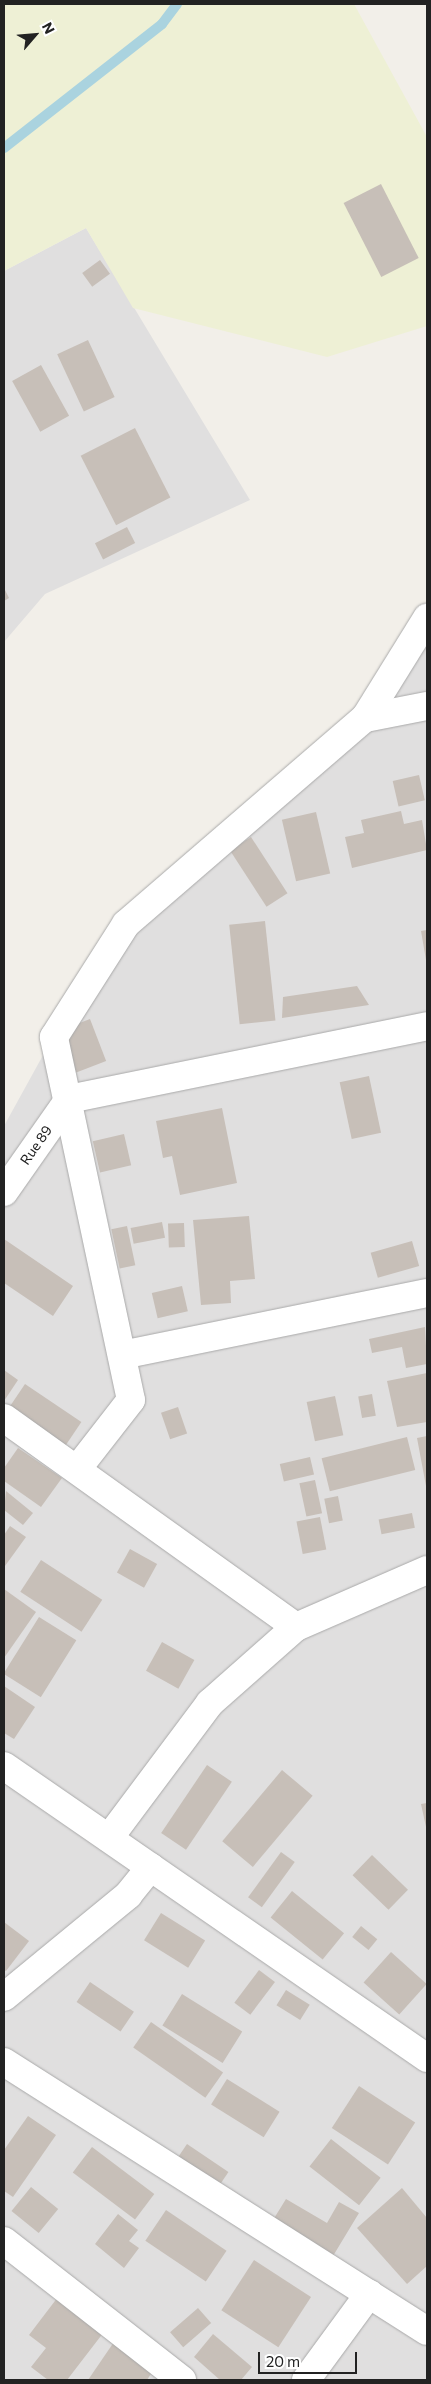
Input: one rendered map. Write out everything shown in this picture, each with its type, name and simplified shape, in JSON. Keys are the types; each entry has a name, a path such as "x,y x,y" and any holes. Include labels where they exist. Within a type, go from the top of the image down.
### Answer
{"street":[{"path":"78,1468 131,1400 69,1099 54,1037 126,924 365,718 427,618"},
{"path":"365,718 427,706"},
{"path":"69,1099 427,1026"},
{"name":"Rue 89","path":"4,1192 69,1099"},
{"path":"122,1355 427,1293"},
{"path":"4,1418 78,1468 296,1627"},
{"path":"109,1838 210,1703 296,1627 427,1570"},
{"path":"4,1766 427,2058"},
{"path":"4,1997 128,1895 151,1867"},
{"path":"4,2062 427,2331"},
{"path":"4,2241 176,2378"},
{"path":"306,2380 369,2294"}],"shaded area":[{"path":"86,228 250,500 45,594 4,642 4,271"},
{"path":"427,637 427,2380 4,2380 4,1126 123,910 401,678"}],"green space":[{"path":"4,4 354,4 427,137 427,326 327,357 133,308 86,228 4,271"}],"building":[{"path":"381,184 419,258 381,277 344,203"},
{"path":"100,260 110,274 92,287 82,273"},
{"path":"88,340 115,397 84,411 57,354"},
{"path":"41,365 69,416 40,432 12,381"},
{"path":"135,428 170,497 116,525 81,456"},
{"path":"127,527 135,543 103,559 95,543"},
{"path":"4,588 9,598 4,601"},
{"path":"419,775 425,800 399,806 393,781"},
{"path":"401,811 404,824 422,820 427,850 352,868 345,837 364,833 361,820"},
{"path":"316,812 330,873 296,881 282,820"},
{"path":"251,837 287,893 267,907 230,851"},
{"path":"265,921 275,1020 240,1024 229,925"},
{"path":"427,930 427,960 426,960 421,931"},
{"path":"357,986 369,1005 282,1018 283,997"},
{"path":"90,1019 106,1061 76,1072 60,1030"},
{"path":"369,1076 381,1133 352,1139 340,1082"},
{"path":"222,1108 237,1183 180,1195 172,1156 163,1158 156,1121"},
{"path":"124,1134 131,1165 100,1172 93,1141"},
{"path":"249,1216 255,1279 230,1281 231,1303 201,1305 193,1220"},
{"path":"162,1222 165,1238 134,1244 131,1228"},
{"path":"184,1223 185,1247 169,1248 168,1224"},
{"path":"127,1226 135,1265 120,1268 111,1229"},
{"path":"4,1239 73,1286 53,1316 4,1283"},
{"path":"412,1241 419,1266 378,1278 371,1253"},
{"path":"182,1286 188,1311 158,1318 152,1293"},
{"path":"425,1327 427,1364 406,1368 402,1347 372,1353 369,1339"},
{"path":"4,1370 18,1380 4,1401"},
{"path":"427,1373 427,1422 397,1427 387,1381"},
{"path":"25,1384 81,1422 66,1445 9,1407"},
{"path":"372,1394 376,1416 362,1418 358,1396"},
{"path":"335,1396 343,1435 315,1441 307,1402"},
{"path":"178,1407 187,1433 170,1439 161,1413"},
{"path":"427,1436 427,1486 426,1486 417,1438"},
{"path":"407,1437 415,1470 330,1491 322,1458"},
{"path":"18,1448 62,1478 41,1507 4,1481 4,1468"},
{"path":"310,1457 314,1475 284,1482 280,1464"},
{"path":"315,1480 322,1513 306,1517 299,1483"},
{"path":"6,1491 33,1513 23,1525 4,1510"},
{"path":"338,1496 343,1521 329,1523 324,1499"},
{"path":"412,1513 415,1528 381,1534 379,1519"},
{"path":"320,1517 326,1549 303,1554 296,1522"},
{"path":"10,1526 26,1537 5,1566 4,1535"},
{"path":"130,1549 157,1564 144,1588 117,1573"},
{"path":"41,1560 102,1600 82,1632 20,1592"},
{"path":"4,1589 36,1612 4,1658"},
{"path":"39,1617 76,1640 41,1697 4,1674"},
{"path":"162,1642 194,1660 178,1689 146,1671"},
{"path":"4,1686 35,1707 14,1739 4,1733"},
{"path":"207,1765 232,1782 186,1850 161,1833"},
{"path":"282,1770 313,1796 253,1867 222,1841"},
{"path":"427,1803 427,1827 426,1827 421,1804"},
{"path":"281,1852 295,1862 262,1907 248,1897"},
{"path":"372,1855 408,1890 389,1910 353,1875"},
{"path":"292,1891 344,1933 323,1960 271,1917"},
{"path":"161,1913 205,1941 188,1968 144,1940"},
{"path":"4,1922 29,1941 6,1971 4,1970"},
{"path":"361,1926 377,1939 369,1950 352,1937"},
{"path":"391,1952 427,1984 399,2015 364,1982"},
{"path":"259,1970 275,1982 250,2015 234,2003"},
{"path":"90,1982 134,2012 121,2032 77,2002"},
{"path":"286,1990 310,2005 300,2020 276,2005"},
{"path":"182,1994 242,2032 223,2063 162,2025"},
{"path":"151,2022 223,2072 205,2098 133,2047"},
{"path":"227,2079 280,2112 264,2137 211,2104"},
{"path":"359,2086 415,2122 388,2164 332,2128"},
{"path":"28,2116 56,2135 13,2197 4,2191 4,2150"},
{"path":"331,2139 381,2178 359,2205 309,2167"},
{"path":"187,2144 228,2172 217,2189 176,2161"},
{"path":"92,2147 154,2194 135,2219 73,2173"},
{"path":"31,2187 58,2209 39,2233 11,2211"},
{"path":"402,2188 427,2218 427,2266 407,2284 357,2228"},
{"path":"286,2199 327,2223 339,2202 359,2213 333,2256 273,2220"},
{"path":"166,2210 227,2251 206,2281 145,2241"},
{"path":"118,2214 138,2230 129,2241 139,2248 124,2268 95,2244"},
{"path":"254,2260 311,2297 278,2347 221,2310"},
{"path":"61,2293 107,2328 67,2380 48,2380 31,2367 46,2348 29,2335"},
{"path":"198,2308 211,2323 183,2347 170,2332"},
{"path":"213,2334 252,2367 241,2380 220,2380 194,2357"},
{"path":"116,2339 156,2366 147,2380 88,2380"}],"waterway":[{"path":"4,148 162,24 177,4"}]}
